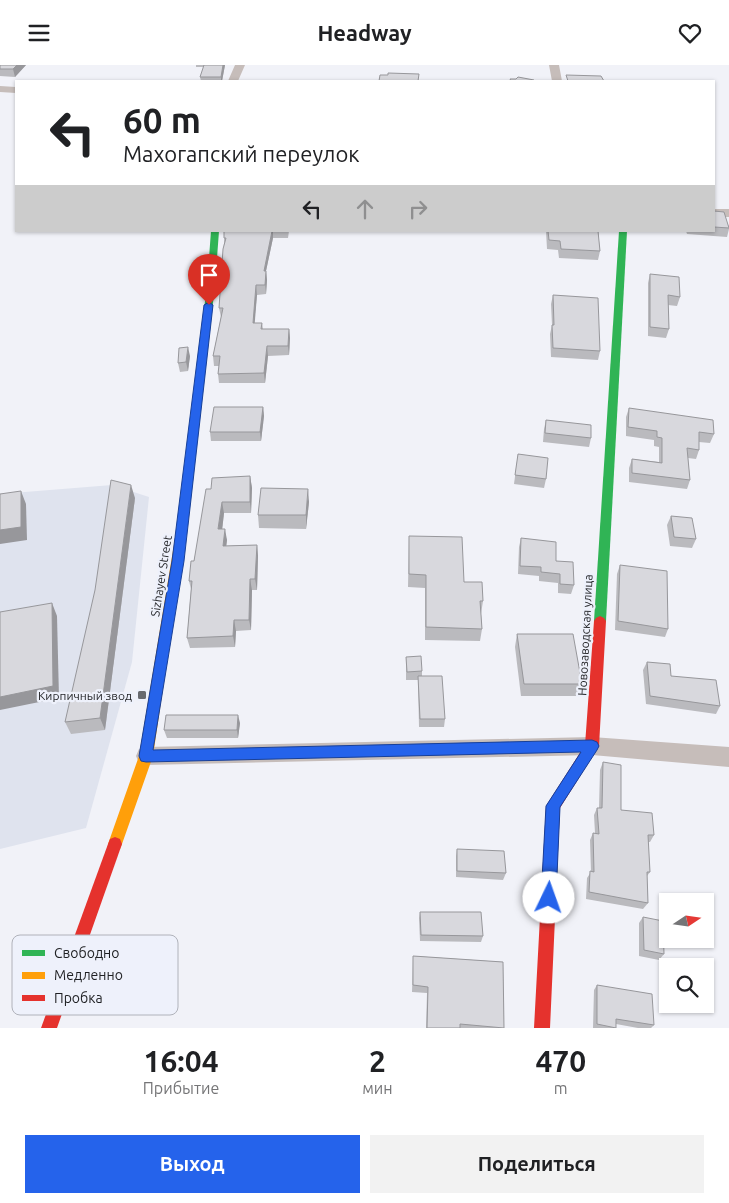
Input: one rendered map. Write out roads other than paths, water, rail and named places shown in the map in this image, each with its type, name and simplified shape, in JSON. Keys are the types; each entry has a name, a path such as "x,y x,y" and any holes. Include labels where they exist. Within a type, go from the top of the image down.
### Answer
{"street":[{"path":"233,80 240,65"},
{"path":"554,65 557,80"},
{"path":"0,89 15,90"},
{"path":"715,213 729,213"},
{"name":"Sizhayev Street","path":"82,935 146,756 178,561 216,232"},
{"name":"Новозаводская улица","path":"542,1028 553,806 592,746 623,232"},
{"path":"146,756 592,746 729,757"},
{"name":"Sizhayev Street","path":"49,1028 54,1015"}],"place":[{"name":"Кирпичный звод","path":"142,695"}]}
